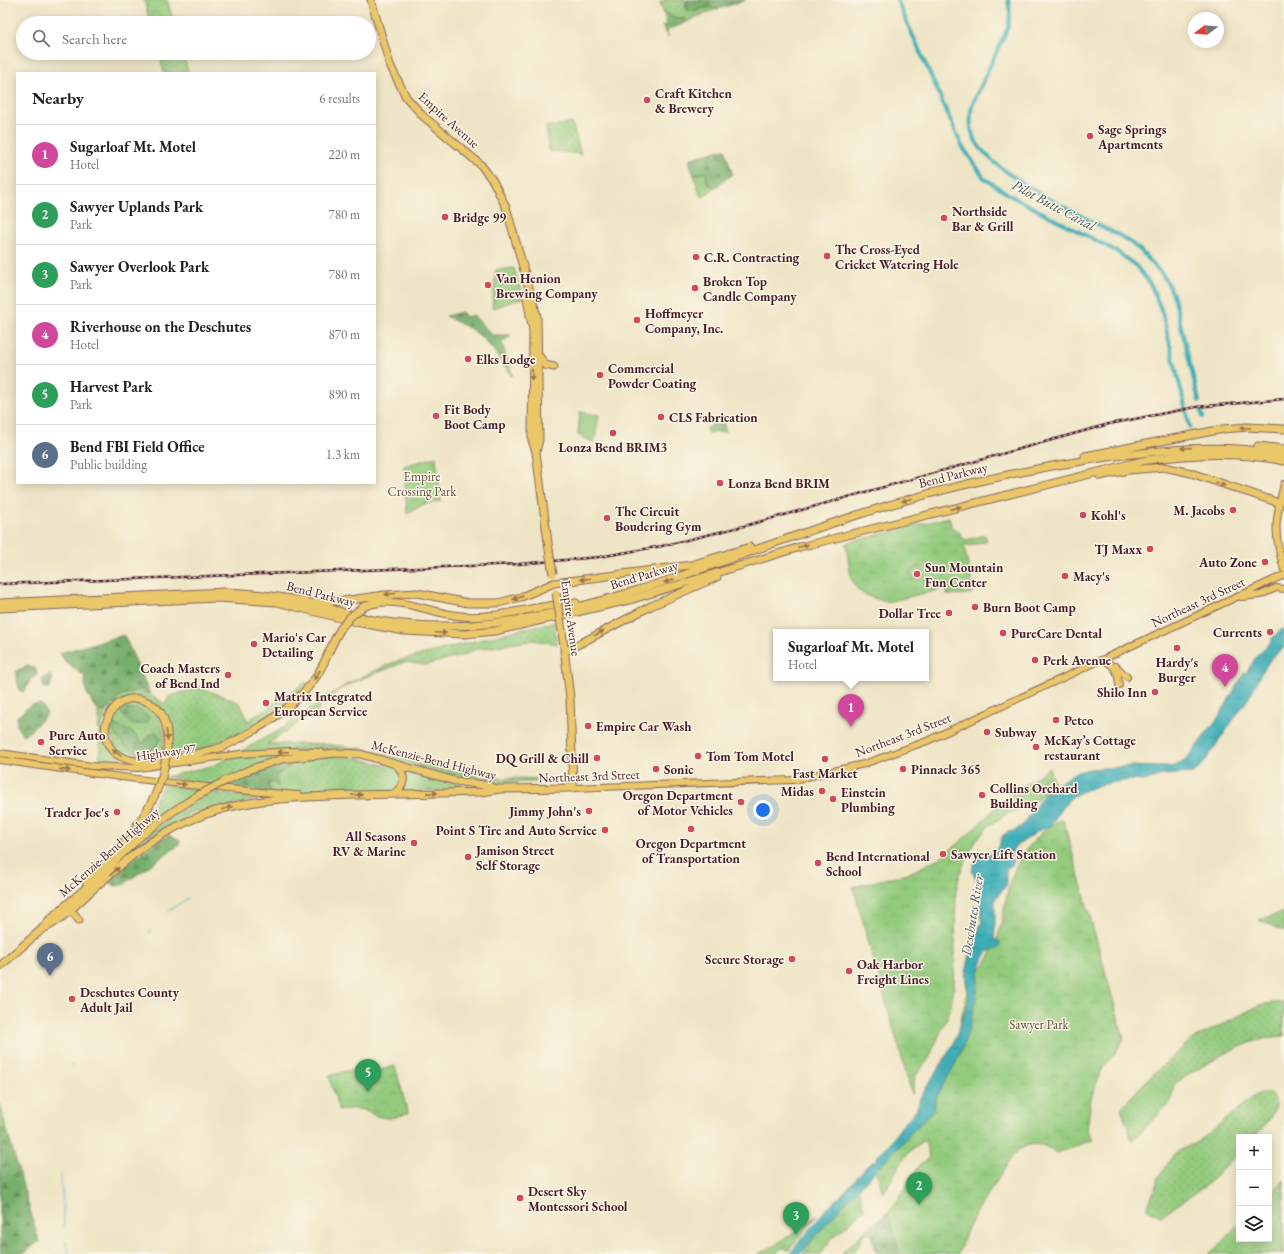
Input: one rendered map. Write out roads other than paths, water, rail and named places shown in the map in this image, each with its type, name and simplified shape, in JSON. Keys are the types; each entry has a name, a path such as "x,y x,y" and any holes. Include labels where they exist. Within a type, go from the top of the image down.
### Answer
{"highway":[{"name":"Empire Avenue","path":"371,0 376,16"},
{"name":"Empire Avenue","path":"376,0 395,66 407,90 425,112 476,156 493,181 506,207 527,290 533,331 532,440 536,452 549,550 562,631 570,698 573,788"},
{"name":"Empire Avenue","path":"376,17 390,65 406,97 423,116 481,165"},
{"name":"Empire Avenue","path":"502,200 502,208 517,261 536,312 539,440 536,452"},
{"path":"538,356 544,364 554,367"},
{"path":"1019,472 1062,461 1217,430 1247,427 1284,429"},
{"name":"Bend Parkway","path":"0,603 225,592 254,593 308,602 377,621 411,626 445,627 522,619 666,582 820,527 940,490 1019,472 1140,452 1206,447 1254,450 1282,455"},
{"name":"Bend Parkway","path":"0,608 243,598 277,602 356,622 404,631 465,634 513,628 605,606 665,590 765,557 1142,461 1174,456 1233,454 1282,455"},
{"path":"1038,487 1082,481 1128,470 1160,467 1191,474 1279,503"},
{"path":"308,602 342,601 385,595 417,593 468,603 488,604 521,597 554,583 691,565 718,558 779,537 820,527"},
{"path":"564,652 651,606 765,557"},
{"path":"183,762 223,747 275,716 303,693 317,675 341,628 350,617 363,608 376,602 393,602 446,614 473,616 567,603 592,602"},
{"path":"51,918 127,839 144,817 156,793 163,773 167,752 166,725 160,712 151,703 139,699 129,699 117,705 109,713 105,725 108,743 119,756 130,760 143,761 171,759 223,747"},
{"name":"McKenzie-Bend Highway","path":"0,966 42,930 51,918 151,828 197,796 251,769 282,759 336,753 360,754 455,781 484,784 500,789"},
{"path":"393,794 402,788 404,782 404,775 396,765"},
{"name":"Northeast 3rd Street","path":"500,789 573,788"},
{"name":"McKenzie-Bend Highway","path":"42,930 55,924 131,857 156,839 189,821 208,813 251,802 321,796 482,792 500,789"},
{"path":"71,910 79,920"}],"main road":[{"path":"1284,484 1279,503 1275,533 1284,569"},
{"name":"Northeast 3rd Street","path":"573,788 793,780 852,768 885,758 927,741 1284,575"},
{"path":"1236,598 1260,595 1276,588 1284,589"},
{"path":"1103,660 1111,663 1127,676"},
{"path":"1111,663 1117,671 1119,685"},
{"name":"Highway 97","path":"0,753 116,768 147,768 240,754 290,752 336,753"},
{"path":"0,756 20,759 43,759"},
{"name":"Highway 97","path":"0,760 224,789 321,796"}],"water":[{"path":"1284,629 1284,648 1272,657 1259,677 1250,696 1201,767 1193,773 1162,775 1145,781 1130,780 1099,785 1081,792 1070,798 1050,826 1038,831 1014,848 1011,855 1013,864 1006,869 1006,886 995,899 994,939 999,941 1000,946 988,952 983,959 979,971 972,1018 962,1048 953,1068 937,1096 934,1109 840,1208 800,1254 789,1254 825,1210 840,1197 867,1166 876,1160 880,1152 888,1145 914,1112 919,1104 920,1098 954,1043 969,999 965,976 972,946 982,921 980,889 972,870 975,862 979,858 995,852 1003,835 1014,831 1023,825 1044,794 1074,773 1089,769 1131,766 1167,767 1175,766 1186,760 1220,715 1244,673 1247,672 1257,655 1272,641 1272,638"}],"waterway":[{"name":"Pilot Butte Canal","path":"897,0 962,146 984,178 1011,196 1116,251 1136,266 1152,287 1162,312 1190,427"},
{"path":"1008,0 1010,14 1008,27 972,105 970,122 974,138 984,152 1000,167 1042,195 1126,239 1140,250 1162,274 1174,297 1199,401"},
{"path":"1201,411 1203,417"},
{"path":"225,802 230,797"},
{"path":"169,911 188,898"},
{"path":"61,1175 64,1227"},
{"path":"66,1241 69,1254"}],"railway":[{"path":"0,584 519,564 599,557 662,546 748,525 1109,424 1196,407 1284,399"}],"place":[{"name":"Craft Kitchen & Brewery","path":"647,100"},
{"name":"Sage Springs Apartments","path":"1090,136"},
{"name":"Bridge 99","path":"445,217"},
{"name":"Northside Bar & Grill","path":"944,218"},
{"name":"The Cross-Eyed Cricket Watering Hole","path":"827,256"},
{"name":"C.R. Contracting","path":"696,257"},
{"name":"Van Henion Brewing Company","path":"488,285"},
{"name":"Broken Top Candle Company","path":"695,288"},
{"name":"Hoffmeyer Company, Inc.","path":"637,320"},
{"name":"Elks Lodge","path":"468,359"},
{"name":"Commercial Powder Coating","path":"600,375"},
{"name":"Fit Body Boot Camp","path":"436,416"},
{"name":"CLS Fabrication","path":"661,417"},
{"name":"Lonza Bend BRIM3","path":"613,433"},
{"name":"Lonza Bend BRIM","path":"720,483"},
{"name":"M. Jacobs","path":"1233,510"},
{"name":"Kohl's","path":"1083,515"},
{"name":"The Circuit Boudering Gym","path":"607,518"},
{"name":"TJ Maxx","path":"1150,549"},
{"name":"Auto Zone","path":"1265,562"},
{"name":"Sun Mountain Fun Center","path":"917,574"},
{"name":"Macy's","path":"1065,576"},
{"name":"Burn Boot Camp","path":"975,607"},
{"name":"Dollar Tree","path":"949,613"},
{"name":"Currents","path":"1270,632"},
{"name":"PureCare Dental","path":"1003,633"},
{"name":"Mario's Car Detailing","path":"254,644"},
{"name":"Hardy's Burger","path":"1177,648"},
{"name":"Perk Avenue","path":"1035,660"},
{"name":"Coach Masters of Bend Ind","path":"228,675"},
{"name":"Riverhouse on the Deschutes","path":"1225,687"},
{"name":"Shilo Inn","path":"1155,692"},
{"name":"Matrix Integrated European Service","path":"266,703"},
{"name":"Petco","path":"1056,720"},
{"name":"Empire Car Wash","path":"588,726"},
{"name":"Sugarloaf Mt. Motel","path":"851,727"},
{"name":"Subway","path":"987,732"},
{"name":"Pure Auto Service","path":"41,742"},
{"name":"McKay’s Cottage restaurant","path":"1036,747"},
{"name":"Tom Tom Motel","path":"698,756"},
{"name":"DQ Grill & Chill","path":"597,758"},
{"name":"Fast Market","path":"825,759"},
{"name":"Sonic","path":"656,769"},
{"name":"Pinnacle 365","path":"903,769"},
{"name":"Midas","path":"822,791"},
{"name":"Collins Orchard Building","path":"982,795"},
{"name":"Einstein Plumbing","path":"833,799"},
{"name":"Oregon Department of Motor Vehicles","path":"741,802"},
{"name":"Jimmy John's","path":"589,811"},
{"name":"Trader Joe's","path":"117,812"},
{"name":"Oregon Department of Transportation","path":"691,829"},
{"name":"Point S Tire and Auto Service","path":"605,830"},
{"name":"All Seasons RV & Marine","path":"414,843"},
{"name":"Sawyer Lift Station","path":"943,854"},
{"name":"Jamison Street Self Storage","path":"468,857"},
{"name":"Bend International School","path":"818,863"},
{"name":"Secure Storage","path":"792,959"},
{"name":"Oak Harbor Freight Lines","path":"849,971"},
{"name":"Bend FBI Field Office","path":"50,976"},
{"name":"Deschutes County Adult Jail","path":"72,999"},
{"name":"Harvest Park","path":"368,1092"},
{"name":"Desert Sky Montessori School","path":"520,1198"},
{"name":"Sawyer Uplands Park","path":"919,1205"},
{"name":"Sawyer Overlook Park","path":"796,1235"}],"park label":[{"name":"Empire Crossing Park","path":"422,484"},
{"name":"Sawyer Park","path":"1039,1024"}],"water label":[{"name":"Deschutes River","path":"972,915"}]}
